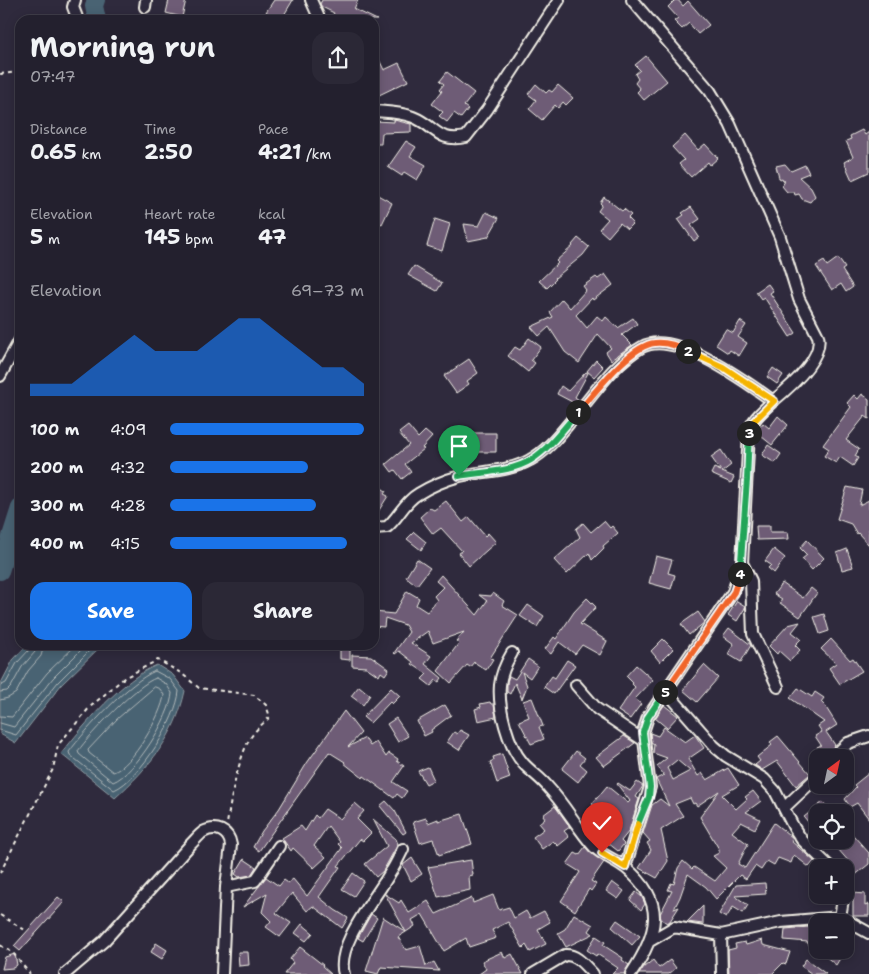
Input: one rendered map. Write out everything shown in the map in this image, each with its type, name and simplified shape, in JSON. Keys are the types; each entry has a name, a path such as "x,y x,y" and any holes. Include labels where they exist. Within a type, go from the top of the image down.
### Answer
{"street":[{"path":"75,0 73,7 76,15"},
{"path":"311,0 318,15"},
{"path":"625,867 650,787 643,740 643,732 648,717 734,592 742,564 750,425 756,417 798,378 818,352 820,343 799,299 780,237 730,124 710,91 632,0"},
{"path":"379,112 412,116 436,133 453,140 466,137 486,110 556,1"},
{"path":"379,528 387,527 410,499 439,482 459,476 517,466 530,460 548,447 612,373 633,353 653,343 665,343 680,347 723,367 774,401"},
{"path":"0,376 15,349"},
{"path":"742,564 751,581 753,634 778,686"},
{"path":"512,653 503,670 500,686 506,727 512,746 524,764 548,786 595,848 625,867 643,884 652,899 654,914 650,941 631,974"},
{"path":"576,685 597,709 643,740"},
{"path":"666,691 714,746 726,756 764,779 785,808 802,840 822,859"},
{"path":"842,749 848,743 869,736"},
{"path":"785,808 809,785"},
{"path":"65,974 104,941 204,832 214,829 226,832 230,838 231,845 226,887 222,974"},
{"path":"226,887 255,881 279,846"},
{"path":"344,974 342,966 348,943 362,916 391,872 403,849"},
{"path":"650,941 674,927 721,935 781,922 809,920"},
{"path":"854,925 869,934"},
{"path":"721,935 722,974"},
{"path":"533,974 565,955 576,957 593,974"}],"path":[{"path":"0,74 15,72"},
{"path":"0,873 52,769 58,744 90,707 124,678 158,660 181,673 199,688 254,695 266,705 270,717 256,730 247,743 233,788 226,832"},
{"path":"0,914 25,930"},
{"path":"0,945 12,952 30,974"}],"water":[{"path":"22,650 97,650 61,685 16,743 0,734 0,685 13,660"},
{"path":"157,665 173,675 185,691 181,708 175,723 159,750 139,775 115,798 61,754 92,717 117,692 130,681"}],"building":[{"path":"169,0 186,0 182,15 166,13"},
{"path":"274,0 293,0 284,15 272,15 266,12"},
{"path":"322,0 358,0 354,9 367,15 333,15 334,13 320,4"},
{"path":"675,0 678,0 683,6 688,1 709,25 698,34 689,23 682,29 674,21 678,18 668,7"},
{"path":"646,56 667,81 644,100 637,92 640,89 635,83 638,79 635,74 640,70 635,65"},
{"path":"379,60 384,70 399,63 408,81 379,95"},
{"path":"447,72 474,93 464,106 468,109 461,118 454,113 447,122 439,116 443,112 432,104 442,91 440,89 444,84 440,81"},
{"path":"536,84 546,93 549,90 552,92 558,85 573,98 566,105 563,102 558,108 555,105 542,120 529,109 536,100 528,94"},
{"path":"394,120 411,124 411,132 382,133 381,144 379,144 379,121 394,122"},
{"path":"862,130 865,135 869,132 869,172 852,180 844,162 853,157 846,141 851,139 850,136"},
{"path":"685,135 698,150 705,144 718,158 710,165 708,162 691,177 679,164 684,160 672,147"},
{"path":"406,141 416,147 410,156 426,165 417,180 404,172 402,176 388,167"},
{"path":"785,164 791,171 805,165 809,173 799,177 811,188 815,196 810,202 802,199 799,194 795,195 794,192 787,192 782,186 785,181 779,178 776,166"},
{"path":"379,196 392,203 382,224 379,222"},
{"path":"604,197 622,211 624,209 631,215 628,218 633,223 627,229 620,223 608,237 599,229 608,219 598,211"},
{"path":"691,207 700,219 691,225 699,237 694,241 678,219 684,215 682,213"},
{"path":"486,212 499,218 488,237 468,241 464,224 479,226"},
{"path":"435,219 450,224 442,251 427,246"},
{"path":"578,238 589,247 583,255 555,278 547,288 539,281 558,263 556,261 573,246"},
{"path":"838,258 845,268 842,270 853,287 846,292 841,284 832,290 816,266 824,261 827,266"},
{"path":"414,266 442,283 437,291 408,275"},
{"path":"605,274 613,285 593,300 592,298 576,315 587,328 597,316 603,321 606,317 618,328 633,318 637,324 622,335 632,345 611,360 606,352 611,348 598,334 579,363 565,352 549,327 539,336 531,327 553,317 550,312 562,299 570,308 586,290 583,286 596,277 598,279"},
{"path":"768,284 773,291 770,293 796,333 790,337 764,297 761,299 756,292"},
{"path":"740,321 746,325 738,337 747,343 739,356 730,350 728,353 716,345 726,329 733,333"},
{"path":"529,338 541,347 531,360 535,363 528,372 508,356 515,347 520,350"},
{"path":"469,359 478,373 467,381 469,384 456,393 444,376"},
{"path":"596,360 603,367 594,377 587,371"},
{"path":"773,368 783,375 777,384 767,377"},
{"path":"586,372 588,373 575,397 579,400 576,404 557,394 561,386 568,391"},
{"path":"862,394 869,399 869,419 865,416 846,440 859,449 855,456 858,458 853,466 840,457 836,463 824,456 829,449 823,445 851,407 847,403 854,395 858,399"},
{"path":"778,416 788,425 772,445 756,432 763,423 769,428"},
{"path":"408,426 418,438 425,431 432,437 422,448 424,449 405,464 411,472 402,479 395,470 392,472 386,464 409,445 399,433"},
{"path":"470,433 496,433 496,452 470,452"},
{"path":"768,445 781,454 775,463 762,455"},
{"path":"721,450 731,465 722,472 734,477 731,483 711,474 714,468 721,471 711,457"},
{"path":"379,486 386,491 384,494 388,496 379,510"},
{"path":"847,487 862,490 859,505 869,500 869,545 857,534 851,524 837,519"},
{"path":"446,501 463,522 469,517 485,536 488,533 496,542 469,566 459,553 462,551 441,528 433,534 420,517 430,508 434,510"},
{"path":"604,521 618,533 603,546 604,548 592,560 589,553 567,574 554,560 580,537 576,529 583,523 591,532"},
{"path":"756,526 770,526 770,532 788,532 789,539 757,540"},
{"path":"414,532 426,542 421,550 407,539"},
{"path":"807,540 824,558 812,570 802,559 807,555 800,548"},
{"path":"774,549 785,558 774,573 768,568 771,565 765,561"},
{"path":"847,549 853,567 842,570 837,553"},
{"path":"656,556 672,560 668,573 675,575 671,589 649,583"},
{"path":"417,559 430,568 417,585 406,577"},
{"path":"441,575 477,615 487,601 479,595 491,596 493,593 504,601 502,605 518,615 490,658 493,659 486,670 474,662 470,667 467,665 451,683 438,671 459,643 456,641 464,632 433,643 428,631 411,643 431,656 425,664 442,678 439,682 436,680 431,686 422,679 427,674 412,664 413,662 399,651 394,653 409,632 405,625 385,618 384,627 379,626 379,612 394,614 407,591 419,598 416,605 427,612 437,600 434,596 443,587 436,581"},
{"path":"782,583 803,598 811,588 817,593 800,617 780,603 782,599 774,594"},
{"path":"587,598 596,607 580,624 607,641 600,655 582,645 575,654 559,642 551,654 545,649 554,637 556,639 574,612"},
{"path":"737,601 745,606 745,608 737,621 728,615"},
{"path":"528,605 544,616 537,627 520,616"},
{"path":"698,612 705,622 689,635 681,624"},
{"path":"824,614 829,631 820,634 814,617"},
{"path":"800,622 792,632 801,639 795,645 800,650 790,661 779,651 777,654 769,646 788,625"},
{"path":"729,628 751,645 741,662 728,654 734,644 723,636"},
{"path":"663,639 673,649 660,662 651,651"},
{"path":"831,639 850,660 853,658 862,671 840,684 829,668 836,663 821,649"},
{"path":"340,650 350,650 350,660 340,659"},
{"path":"352,655 371,656 389,669 385,675 381,672 379,676 366,667 352,666"},
{"path":"528,659 538,666 530,678 522,672 527,686 522,699 515,683 510,694 507,692 507,682 509,676 515,679"},
{"path":"567,660 575,665 554,694 544,687 552,676 555,678"},
{"path":"636,665 653,680 635,699 641,704 630,719 618,711 635,687 626,676"},
{"path":"704,665 718,678 697,702 683,690"},
{"path":"359,686 370,695 363,705 351,696"},
{"path":"391,688 400,696 392,704 390,702 370,723 363,717"},
{"path":"798,688 812,697 815,692 824,698 821,702 837,725 826,732 835,745 831,749 818,749 817,747 821,745 815,736 822,732 818,726 824,722 790,698"},
{"path":"532,698 543,726 539,727 544,739 531,744 519,721 529,717 523,701"},
{"path":"490,702 494,704 496,717 478,721 475,709 481,707 480,704"},
{"path":"445,705 451,715 431,730 432,732 424,736 417,721"},
{"path":"664,705 678,716 667,728 655,718"},
{"path":"344,711 361,733 348,747 365,738 370,746 376,742 386,757 389,753 404,766 393,782 407,791 402,798 397,794 394,798 364,776 363,778 345,762 329,752 259,851 253,847 262,831 279,809 307,763"},
{"path":"396,718 408,736 398,742 387,724"},
{"path":"664,727 685,742 695,735 704,748 688,759 698,776 702,773 707,780 728,768 739,785 722,795 736,809 747,799 745,797 753,791 761,801 746,812 760,819 755,829 741,822 732,832 748,844 738,864 745,868 774,823 793,838 791,841 812,859 809,859 809,867 794,855 791,863 778,858 774,865 767,861 761,870 755,866 746,879 740,875 716,899 706,887 688,874 674,909 679,907 667,923 661,919 660,914 672,891 668,890 671,883 674,884 678,868 683,861 692,869 694,867 715,881 726,868 713,856 719,853 719,849 700,817 719,791 697,806 695,803 693,804 690,798 675,804 683,816 661,830 668,861 657,878 639,868 651,850 647,843 650,841 643,833 652,805 660,799 669,806 656,779 664,775 657,766 667,758 653,753 654,744 651,742 650,733 658,736","holes":["677,760 690,771 673,780 667,768"]},
{"path":"460,730 469,735 459,750 447,742 454,732 457,734"},
{"path":"624,736 635,743 604,766 596,757"},
{"path":"778,736 809,773 796,786 777,761 762,770 755,765 760,761 757,757 772,745 770,742"},
{"path":"576,751 585,758 580,764 587,770 578,782 562,769"},
{"path":"502,754 510,778 497,783 490,762 494,760 493,757"},
{"path":"428,767 434,780 426,784 418,771"},
{"path":"869,773 869,819 857,803 848,804 845,799 850,794 854,794 856,787 854,785"},
{"path":"637,782 643,786 636,797 639,799 629,831 621,841 624,844 618,851 608,843 615,834 602,824 598,828 592,823 595,820 591,816 598,808 592,804 607,786 628,803 630,801 617,784 630,791"},
{"path":"386,801 395,811 406,832 403,834 380,806"},
{"path":"355,803 364,811 357,819 371,833 363,841 360,839 338,866 340,867 319,897 348,918 342,928 313,906 307,911 292,893 276,913 291,923 280,937 266,927 271,921 262,912 267,893 243,907 266,877 279,886 284,880 288,883 293,879 307,896 342,848 338,844 340,842 328,826 314,846 326,857 314,868 293,848 291,851 282,838 301,826 305,831 315,815 318,818 325,809 340,819"},
{"path":"555,806 570,827 564,831 569,837 558,846 553,841 542,849 533,837 544,829 539,823 545,818 543,815"},
{"path":"809,813 809,823 804,817"},
{"path":"462,814 472,844 439,855 433,839 420,843 413,822 426,818 428,823"},
{"path":"373,819 396,839 398,844 383,871 376,877 365,864 387,846"},
{"path":"854,836 869,853 869,864 854,876 854,859 847,859 838,849 854,849"},
{"path":"585,847 604,862 591,881 596,884 591,891 589,889 575,911 561,901 580,872 567,864 575,853 579,855"},
{"path":"412,858 422,874 411,881 403,865"},
{"path":"244,859 256,867 251,875 239,877 235,874"},
{"path":"471,860 473,875 469,876 470,890 438,897 428,867"},
{"path":"353,873 364,881 354,896 342,889"},
{"path":"612,882 624,891 618,899 606,891"},
{"path":"765,883 766,894 735,896 748,905 743,913 733,907 726,918 719,914 736,885"},
{"path":"636,892 642,897 645,904 641,910 630,900"},
{"path":"854,893 865,894 865,906 869,904 869,916 854,916"},
{"path":"385,894 399,903 401,900 409,913 428,901 436,914 472,898 473,903 493,895 499,910 509,907 514,918 526,911 530,918 544,911 550,922 538,929 546,944 530,952 526,945 523,948 508,922 492,930 496,938 469,947 466,938 444,951 422,914 412,920 415,926 406,932"},
{"path":"58,897 64,902 20,951 14,946"},
{"path":"703,906 703,924 687,922"},
{"path":"371,914 377,918 363,941 358,938"},
{"path":"574,914 593,925 589,931 593,934 566,947 558,933 565,929"},
{"path":"383,917 406,932 398,937 406,950 420,946 426,966 434,962 439,971 381,967 378,974 366,971"},
{"path":"617,920 640,936 632,945 612,927"},
{"path":"302,924 313,933 306,941 295,933"},
{"path":"809,927 809,944 808,942 784,940 785,929"},
{"path":"596,936 605,942 603,945 623,958 622,960 629,965 624,974 612,974 618,968 597,954 596,956 587,950"},
{"path":"762,940 763,945 790,952 786,964 783,963 772,974 729,974 728,950 736,948 735,944 745,942 746,945"},
{"path":"156,943 167,950 162,959 151,952"},
{"path":"300,947 323,965 331,974 284,974 293,963 290,959"},
{"path":"238,952 248,952 249,965 239,966"},
{"path":"502,952 505,958 512,954 523,974 479,974 486,969 482,961"},
{"path":"15,954 17,965 13,968 2,969 5,957"},
{"path":"806,959 826,974 812,974 801,966"},
{"path":"829,959 840,959 836,965"},
{"path":"653,960 659,968 670,960 676,968 669,974 639,974"}],"waterway":[{"path":"96,0 94,6 96,15"},
{"path":"0,571 15,524"}],"route":[{"path":"459,476 517,466 530,460 548,447 612,373 633,353 653,343 665,343 680,347 723,367 774,401 750,425 742,564 734,592 648,717 643,732 644,749 650,774 649,797 636,829 625,867 602,853"}]}
